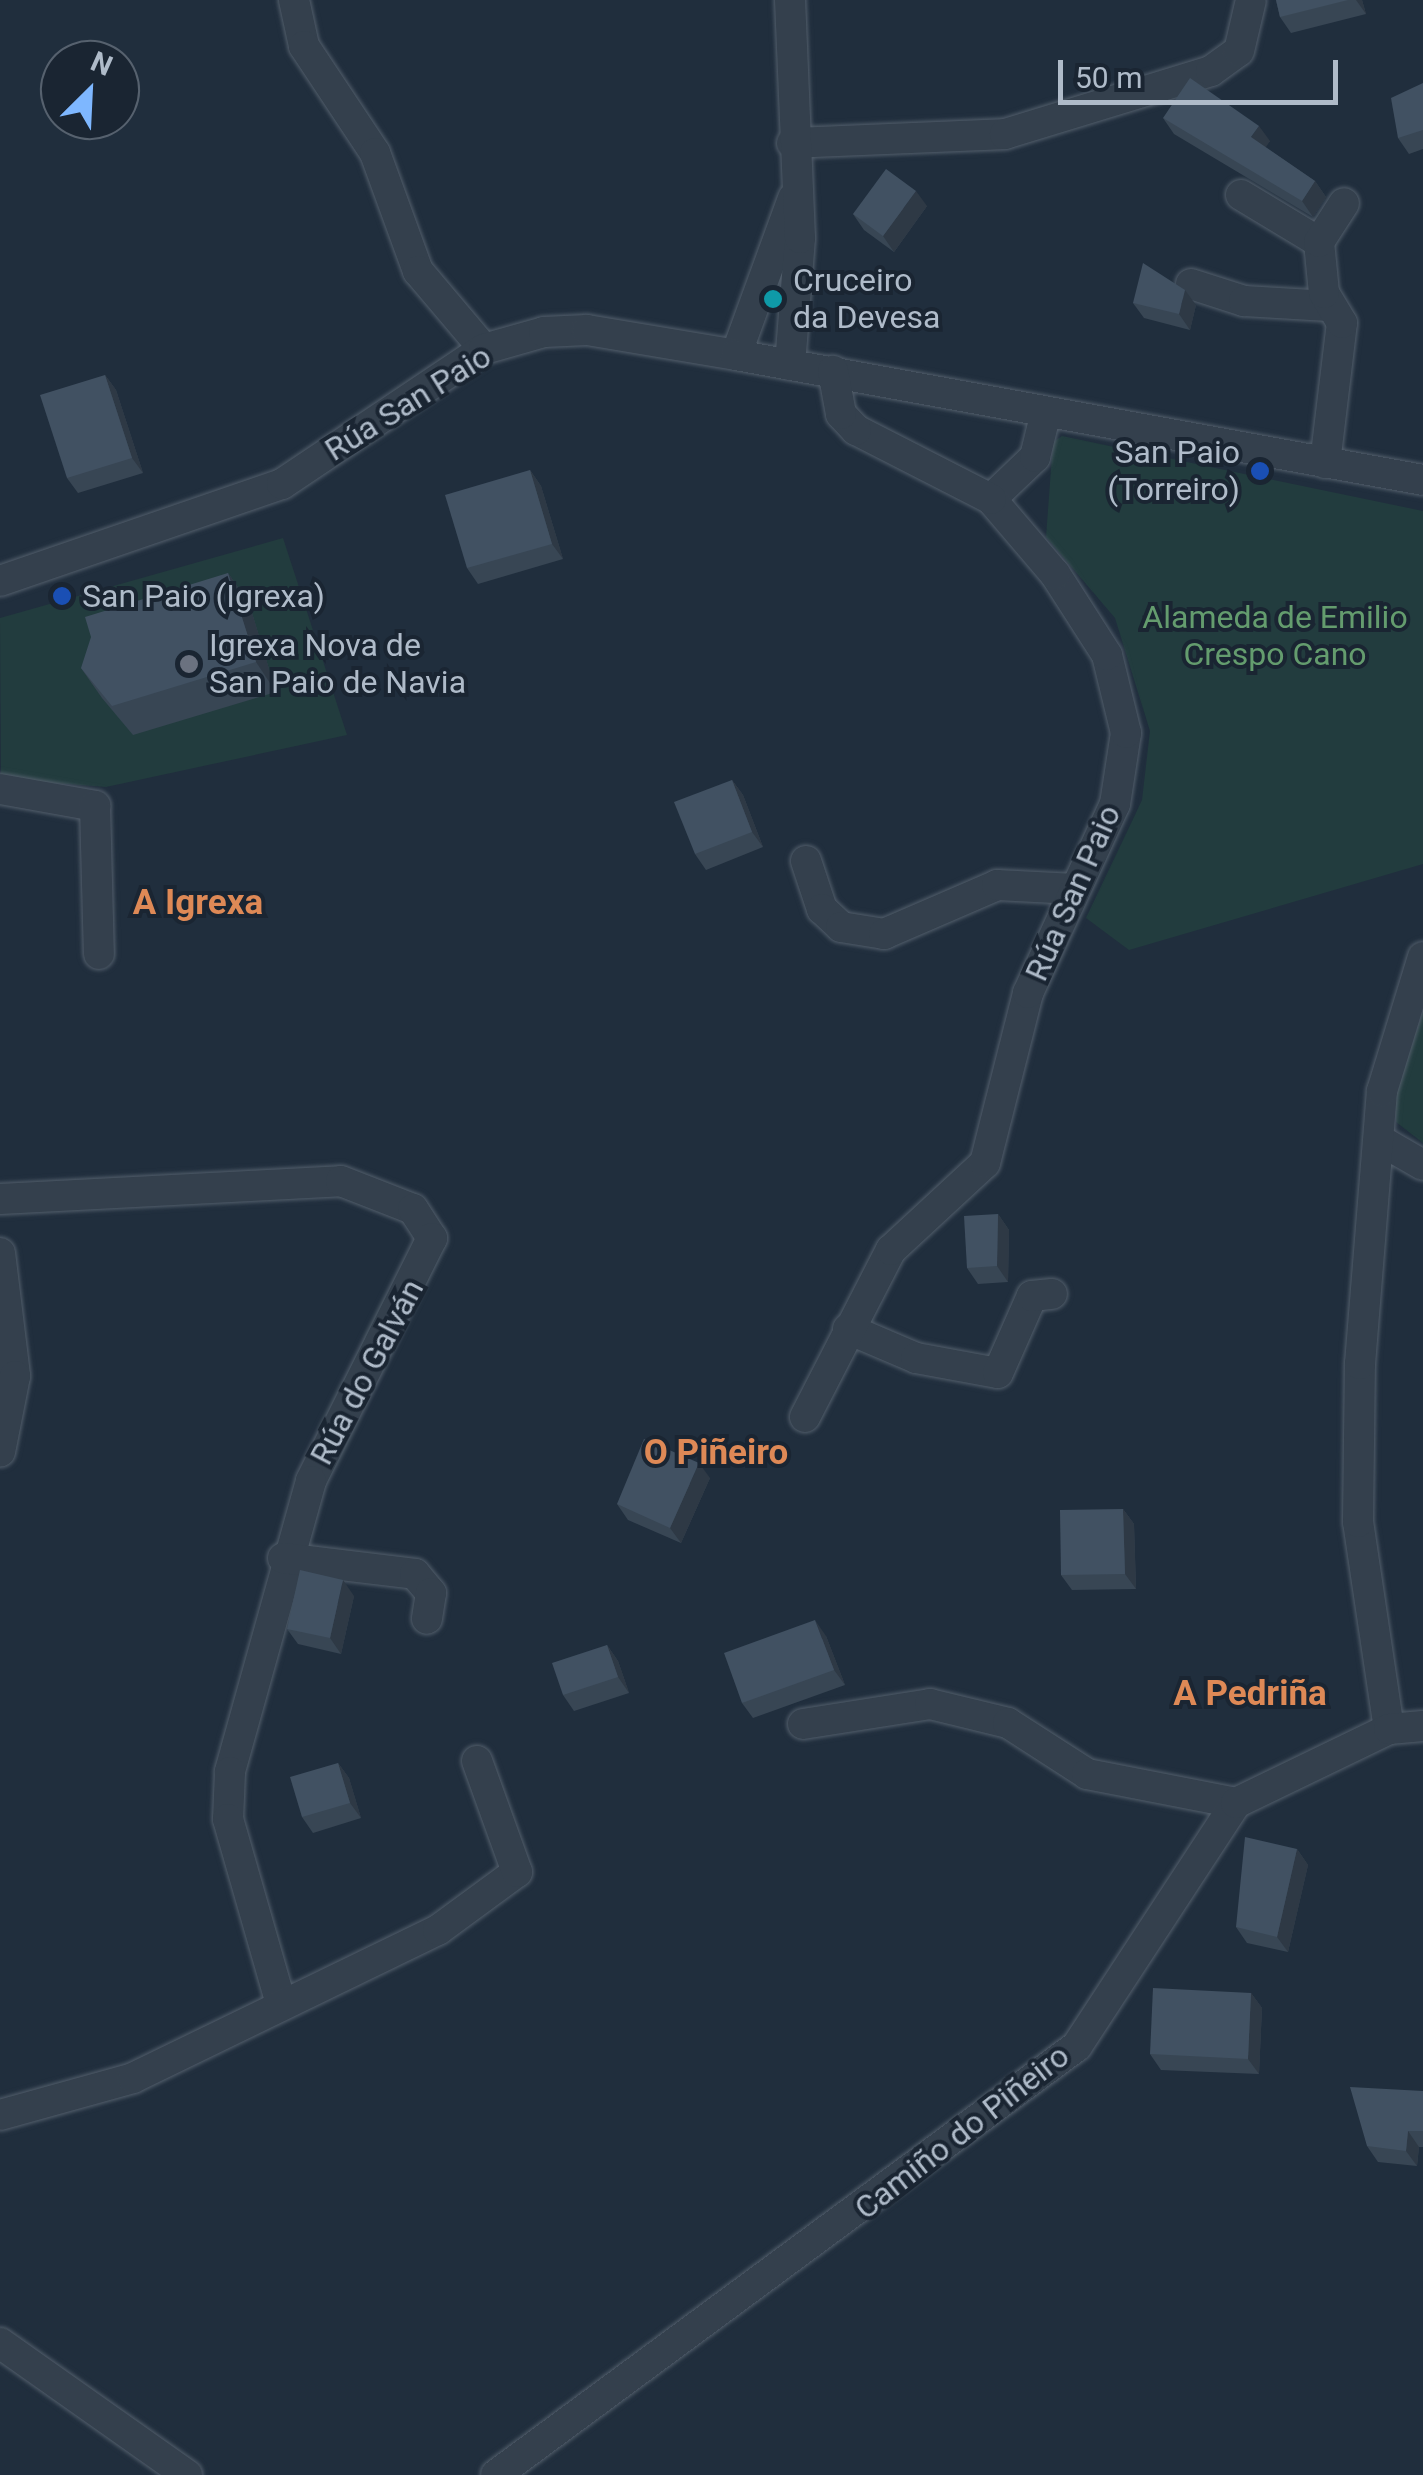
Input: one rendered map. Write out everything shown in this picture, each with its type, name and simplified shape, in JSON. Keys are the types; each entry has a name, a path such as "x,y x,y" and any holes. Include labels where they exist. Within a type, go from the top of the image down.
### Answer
{"street":[{"path":"294,0 304,46 375,152 418,270 484,349"},
{"path":"790,0 793,198 799,270 790,365"},
{"path":"792,143 1005,134 1211,71 1239,50 1251,0"},
{"path":"1241,195 1319,242"},
{"path":"736,355 793,198"},
{"path":"1325,463 1342,323 1329,306 1319,242 1344,203"},
{"path":"1191,284 1244,301 1329,306"},
{"name":"Rúa San Paio","path":"0,582 282,484 484,349 587,330 833,371 1423,480"},
{"name":"Rúa San Paio","path":"804,1417 891,1250 985,1163 1028,993 1125,766 1120,692 1090,622 991,499 856,430 842,414 833,371"},
{"path":"991,499 1035,457 1046,412"},
{"path":"0,789 95,806 99,954"},
{"path":"806,862 832,918 884,934 998,885 1075,889"},
{"path":"1388,1728 1358,1522 1370,1191 1383,1142 1382,1091 1423,957"},
{"path":"1383,1142 1423,1164"},
{"name":"Rúa do Galván","path":"0,1200 312,1179 381,1193 424,1222 431,1250 345,1402 283,1558 227,1795 281,2004"},
{"path":"0,1253 15,1376 0,1452"},
{"path":"848,1329 916,1358 998,1373 1032,1296 1052,1294"},
{"path":"283,1558 416,1574 431,1592 428,1619"},
{"path":"802,1724 930,1704 1008,1724 1087,1774 1236,1803 1388,1728 1423,1726"},
{"path":"0,2114 133,2078 438,1930 517,1872 477,1761"},
{"name":"Camiño do Piñeiro","path":"496,2475 1077,2046 1236,1803"},
{"path":"0,2343 187,2475"}],"green space":[{"name":"Alameda de Emilio Crespo Cano","path":"1062,436 1423,511 1423,864 1129,950 1086,918 1142,800 1150,731 1115,618 1046,537 1053,442"},
{"path":"283,538 347,735 106,787 1,779 0,618"},
{"path":"1423,1012 1423,1143 1396,1122 1395,1095"}],"building":[{"path":"1276,0 1348,0 1280,17"},
{"path":"1190,78 1259,126 1251,137 1315,181 1302,201 1163,118"},
{"path":"1423,83 1423,130 1398,138 1391,98"},
{"path":"886,169 916,191 883,236 853,214"},
{"path":"1143,263 1185,290 1179,314 1133,303"},
{"path":"105,375 132,458 67,478 40,395"},
{"path":"530,470 552,544 467,568 445,495"},
{"path":"228,573 256,662 112,706 81,668 91,637 85,617"},
{"path":"732,780 752,832 695,854 674,802"},
{"path":"998,1214 997,1266 967,1268 964,1216"},
{"path":"644,1439 699,1463 670,1528 617,1504"},
{"path":"1123,1509 1125,1574 1061,1575 1060,1510"},
{"path":"300,1570 343,1580 330,1638 287,1629"},
{"path":"815,1620 834,1670 742,1703 724,1653"},
{"path":"607,1645 618,1677 563,1695 552,1663"},
{"path":"338,1763 350,1803 302,1817 290,1777"},
{"path":"1245,1837 1297,1849 1277,1937 1236,1927"},
{"path":"1153,1988 1251,1993 1248,2059 1150,2054"},
{"path":"1350,2087 1423,2091 1423,2131 1408,2131 1406,2151 1367,2146"}],"place":[{"name":"Cruceiro da Devesa","path":"773,299"},
{"name":"San Paio (Torreiro)","path":"1260,471"},
{"name":"San Paio (Igrexa)","path":"62,596"},
{"name":"Igrexa Nova de San Paio de Navia","path":"189,664"}],"district":[{"name":"A Igrexa","path":"198,903"},
{"name":"O Piñeiro","path":"716,1453"},
{"name":"A Pedriña","path":"1250,1694"}]}
